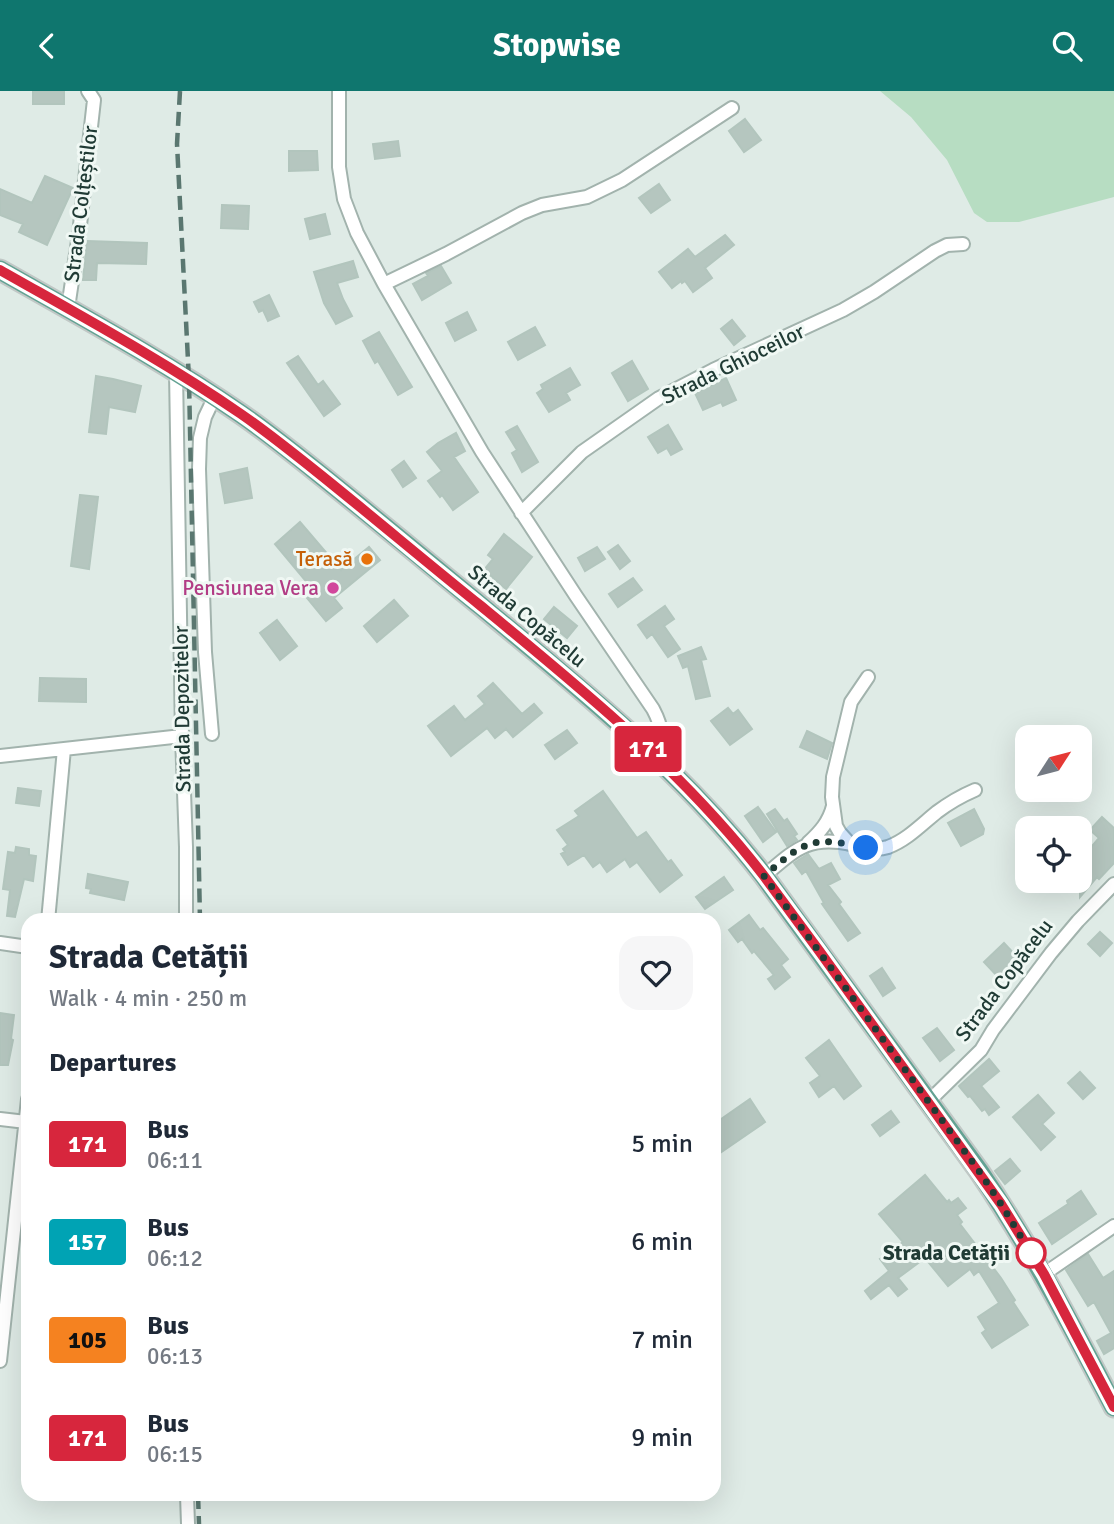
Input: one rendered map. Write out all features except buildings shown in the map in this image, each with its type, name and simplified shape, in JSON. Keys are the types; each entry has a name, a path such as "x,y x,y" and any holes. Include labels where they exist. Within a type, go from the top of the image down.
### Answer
{"main road":[{"name":"Strada Copăcelu","path":"0,270 176,372 278,440 549,661 683,782 764,876 1001,1204 1044,1274 1114,1407"}],"street":[{"path":"340,91 339,167 344,199 357,233 482,452 661,723 661,733 654,754"},
{"name":"Strada Colțeștilor","path":"68,308 79,234 93,94"},
{"path":"384,284 522,213 542,205 587,197 622,180 732,108"},
{"name":"Strada Ghioceilor","path":"521,513 582,452 659,398 844,310 935,251 947,245 964,244"},
{"name":"Strada Depozitelor","path":"176,372 186,913"},
{"path":"212,734 205,652 200,438 215,396"},
{"path":"850,844 836,826 833,777 848,710 868,677"},
{"path":"0,756 182,736"},
{"path":"49,913 64,749"},
{"path":"806,844 818,841 877,849 888,847 901,841 950,803 975,790"},
{"path":"764,876 819,833 833,806"},
{"name":"Strada Copăcelu","path":"928,1102 981,1050 1051,953 1114,884"},
{"path":"0,943 21,946"},
{"path":"0,1119 21,1121"},
{"path":"0,1361 4,1297 21,1162"},
{"path":"1044,1274 1114,1226"},
{"path":"187,1501 187,1524"}],"green space":[{"path":"880,91 1114,91 1114,197 1019,222 987,222 974,213 947,160 911,117"}],"railway":[{"path":"180,91 177,144 189,380 200,913"},
{"path":"198,1501 199,1524"}],"bus line":[{"name":"171","path":"0,270 189,380 278,440 549,661 683,782 764,876 990,1187 1044,1274 1114,1407"}],"place":[{"name":"Terasă","path":"367,559"},
{"name":"Pensiunea Vera","path":"333,588"},
{"name":"Strada Cetății","path":"1031,1253"}],"route":[{"path":"866,848 835,842 818,841 806,844 764,876 979,1171 1031,1253"}]}
